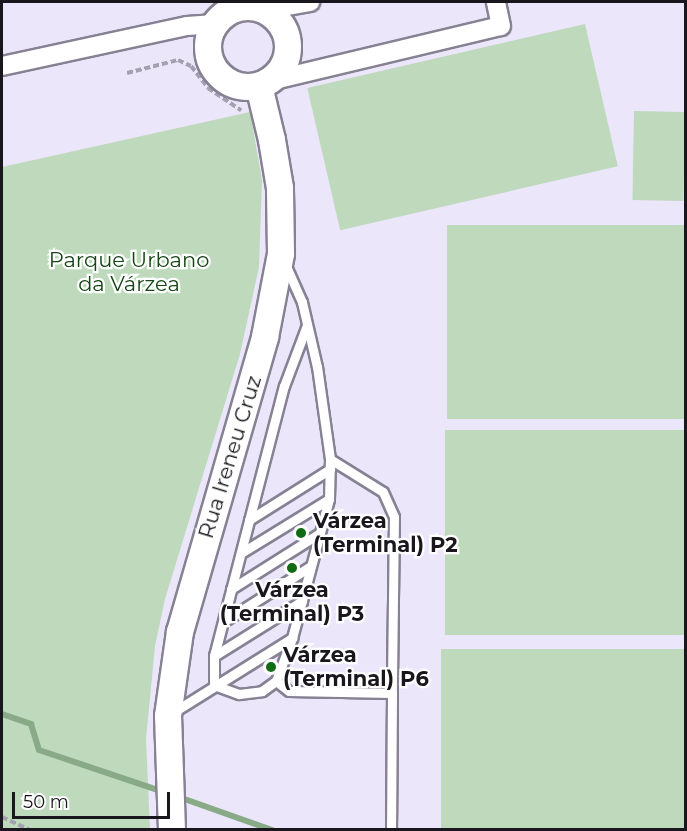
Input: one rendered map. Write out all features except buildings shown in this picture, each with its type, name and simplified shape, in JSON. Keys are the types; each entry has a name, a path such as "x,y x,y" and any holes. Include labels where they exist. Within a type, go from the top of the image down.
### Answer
{"street":[{"path":"310,2 248,6 222,16 215,24 207,47 215,70 234,85 264,84 501,26 496,2"},
{"path":"248,6 283,26 287,38 285,62 264,84"},
{"path":"2,66 187,26 215,24"},
{"name":"Rua Ireneu Cruz","path":"172,825 168,773 168,716 180,632 265,337 280,254 280,188 264,84"}],"lane":[{"path":"214,685 239,694 262,691 276,681 292,638 329,499 330,464 317,367 302,302 280,254"},
{"path":"214,685 214,656 231,589 284,386 307,325"},
{"path":"249,520 330,464"},
{"path":"330,464 383,492 394,517 390,830"},
{"path":"241,553 329,499"},
{"path":"231,589 320,533"},
{"path":"223,622 311,566"},
{"path":"214,656 302,601"},
{"path":"168,716 292,638"},
{"path":"276,681 289,691 392,693"}],"path":[{"path":"2,817 30,830"}],"green space":[{"path":"585,24 618,166 340,230 307,88"},
{"path":"634,111 685,112 683,201 632,200"},
{"name":"Parque Urbano da Várzea","path":"250,112 262,180 259,267 240,354 165,599 155,646 146,739 150,829 2,829 2,167"},
{"path":"447,225 685,225 685,419 447,419"},
{"path":"445,430 685,430 685,635 445,635"},
{"path":"441,649 685,649 685,829 441,829"}],"waterway":[{"path":"2,714 31,724 39,750 164,792"},
{"path":"176,796 272,830"}],"place":[{"name":"Várzea (Terminal) P2","path":"301,533"},
{"name":"Várzea (Terminal) P3","path":"292,568"},
{"name":"Várzea (Terminal) P6","path":"271,667"}]}
